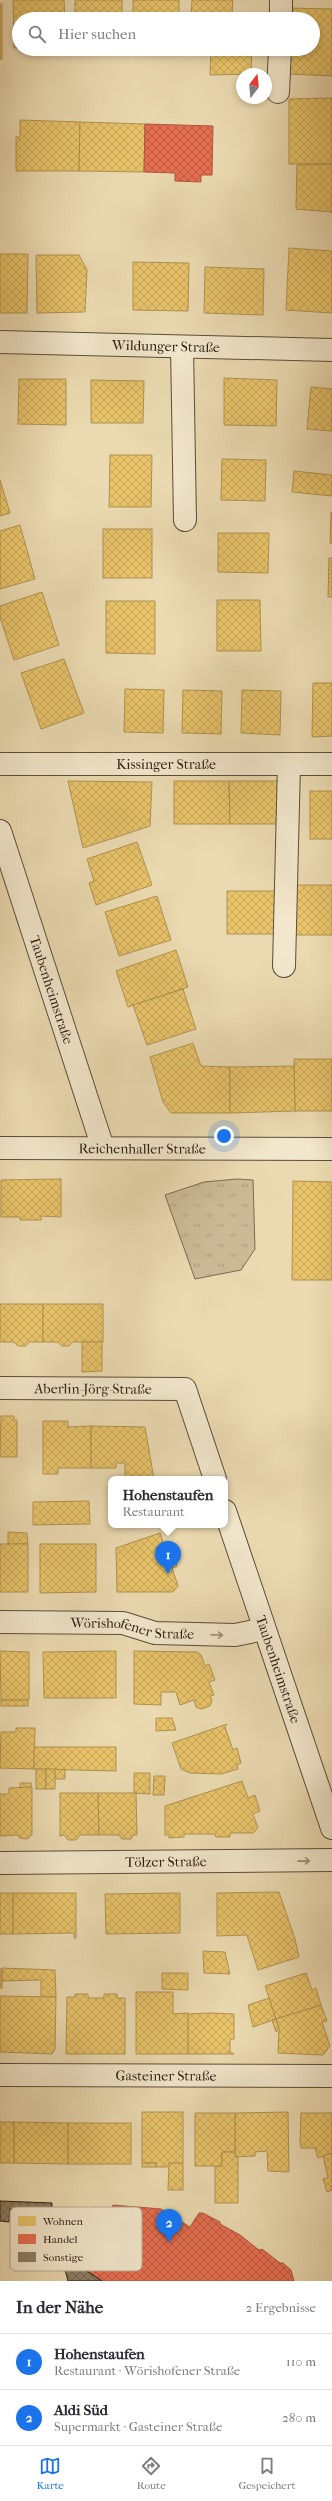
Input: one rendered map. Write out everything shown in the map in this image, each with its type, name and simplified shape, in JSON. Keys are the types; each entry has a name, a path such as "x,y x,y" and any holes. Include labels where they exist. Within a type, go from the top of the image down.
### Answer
{"street":[{"path":"281,12 282,0"},
{"path":"278,92 280,56"},
{"name":"Wildunger Straße","path":"0,342 332,350"},
{"path":"182,347 185,520"},
{"name":"Kissinger Straße","path":"0,764 332,764"},
{"path":"284,966 289,764"},
{"name":"Taubenheimstraße","path":"0,831 103,1148"},
{"name":"Reichenhaller Straße","path":"0,1148 332,1149"},
{"name":"Aberlin-Jörg-Straße","path":"0,1388 185,1390 214,1476"},
{"name":"Taubenheimstraße","path":"228,1519 332,1828"},
{"name":"Wörishofener Straße","path":"0,1622 123,1623 155,1633 236,1636 264,1629"},
{"name":"Tölzer Straße","path":"0,1862 276,1862 332,1860"},
{"name":"Gasteiner Straße","path":"0,2075 332,2076"}],"green space":[{"path":"237,1179 253,1180 255,1249 241,1270 195,1279 165,1195 204,1182"}],"building: Wohnen":[{"path":"13,0 64,0 65,12 13,12"},
{"path":"75,0 122,0 122,12 75,12"},
{"path":"133,0 179,0 179,12 133,12"},
{"path":"192,0 233,0 232,12 191,12"},
{"path":"0,4 2,4 2,59 0,59"},
{"path":"291,8 332,9 332,76 289,74 290,56 320,56 320,12 291,12"},
{"path":"211,56 252,56 251,68 236,68 236,74 210,75"},
{"path":"332,98 332,164 289,164 289,99"},
{"path":"20,120 80,122 79,171 16,171 16,137 20,137"},
{"path":"80,122 145,124 144,172 79,171"},
{"path":"332,164 332,212 296,209 297,165"},
{"path":"289,248 332,251 332,313 286,310"},
{"path":"0,254 28,254 27,313 0,313"},
{"path":"36,255 79,255 87,270 85,312 37,313"},
{"path":"133,262 189,263 188,311 133,310"},
{"path":"205,267 264,269 263,315 204,313"},
{"path":"224,378 277,380 276,426 224,425"},
{"path":"19,379 66,379 66,425 18,424"},
{"path":"91,380 144,381 143,423 91,423"},
{"path":"311,387 332,389 332,431 307,429"},
{"path":"110,455 152,455 151,507 109,507"},
{"path":"222,459 266,460 265,501 221,500"},
{"path":"294,471 332,475 332,496 292,492"},
{"path":"0,480 10,513 0,516"},
{"path":"332,512 332,544 330,543"},
{"path":"20,525 35,579 0,589 0,531"},
{"path":"103,529 152,529 152,578 103,578"},
{"path":"218,533 269,533 268,573 218,572"},
{"path":"329,558 332,558 332,597 328,597"},
{"path":"42,592 59,645 14,660 0,617 0,606"},
{"path":"217,600 260,600 261,651 217,651"},
{"path":"106,601 155,601 155,654 106,653"},
{"path":"64,659 84,713 41,729 21,673"},
{"path":"313,683 332,683 332,736 312,737"},
{"path":"125,689 164,690 163,733 124,732"},
{"path":"183,690 222,691 221,734 182,733"},
{"path":"242,690 281,691 280,735 241,733"},
{"path":"68,781 152,782 150,826 83,848"},
{"path":"174,781 229,781 230,824 174,824"},
{"path":"229,781 285,781 285,824 230,824"},
{"path":"310,791 332,791 332,839 310,839"},
{"path":"137,842 152,885 96,905 89,883 94,881 87,859"},
{"path":"293,885 332,885 332,935 293,935"},
{"path":"227,891 275,891 280,934 227,934"},
{"path":"157,896 171,940 119,956 105,912"},
{"path":"176,950 188,987 128,1007 116,971"},
{"path":"183,989 196,1029 147,1045 133,1005"},
{"path":"193,1043 201,1066 230,1067 230,1113 171,1113 163,1102 150,1057"},
{"path":"294,1059 332,1059 332,1111 295,1111"},
{"path":"294,1066 295,1111 230,1113 230,1067"},
{"path":"61,1179 61,1217 41,1216 41,1220 20,1220 20,1217 1,1217 1,1180"},
{"path":"293,1181 332,1182 332,1280 292,1280"},
{"path":"0,1304 43,1304 43,1342 29,1342 26,1346 18,1346 14,1342 0,1342"},
{"path":"43,1304 103,1304 103,1342 73,1342 69,1346 62,1346 58,1342 43,1342"},
{"path":"82,1342 102,1342 102,1371 82,1372"},
{"path":"1,1416 14,1416 14,1420 17,1420 17,1457 0,1457"},
{"path":"43,1421 68,1421 68,1427 91,1426 91,1468 58,1468 58,1474 43,1474"},
{"path":"91,1426 145,1427 153,1476 125,1476 125,1463 116,1463 116,1468 91,1468"},
{"path":"89,1501 90,1524 33,1525 33,1502"},
{"path":"8,1532 27,1533 28,1544 8,1544"},
{"path":"160,1533 166,1552 171,1550 177,1566 172,1568 178,1586 173,1592 117,1592 116,1548"},
{"path":"0,1544 28,1544 28,1592 0,1592"},
{"path":"40,1544 96,1544 96,1592 40,1593"},
{"path":"0,1651 29,1652 29,1700 1,1700"},
{"path":"116,1651 116,1698 44,1698 43,1652"},
{"path":"134,1651 197,1652 201,1655 205,1666 209,1664 215,1680 209,1682 214,1695 210,1696 212,1701 210,1706 201,1709 196,1707 194,1700 180,1705 176,1692 161,1692 161,1705 134,1704"},
{"path":"1,1700 28,1700 28,1706 1,1706"},
{"path":"156,1718 172,1718 176,1730 156,1731"},
{"path":"227,1724 225,1727 233,1750 237,1748 241,1763 237,1765 238,1769 221,1774 190,1773 181,1769 172,1743"},
{"path":"16,1728 35,1728 34,1769 0,1768 1,1732 16,1732"},
{"path":"34,1747 116,1747 116,1771 34,1769"},
{"path":"36,1769 46,1769 46,1789 36,1789"},
{"path":"46,1769 55,1769 55,1789 46,1789"},
{"path":"55,1769 65,1770 65,1779 55,1779"},
{"path":"134,1773 150,1773 150,1794 134,1793"},
{"path":"154,1776 165,1776 164,1795 153,1795"},
{"path":"242,1781 248,1798 255,1795 260,1811 253,1814 258,1828 253,1833 230,1833 230,1837 216,1837 215,1834 184,1834 184,1837 169,1838 169,1835 165,1835 165,1806"},
{"path":"20,1783 31,1783 31,1788 20,1788"},
{"path":"32,1787 32,1835 27,1839 20,1838 17,1835 0,1836 0,1794 9,1794 9,1788"},
{"path":"60,1793 98,1793 99,1835 80,1835 76,1840 68,1840 64,1835 60,1836"},
{"path":"98,1793 136,1793 137,1835 133,1835 131,1839 122,1839 119,1835 99,1835"},
{"path":"279,1892 295,1939 299,1957 258,1970 247,1935 217,1936 217,1893"},
{"path":"0,1893 13,1893 13,1934 0,1934"},
{"path":"13,1893 76,1893 76,1938 74,1938 74,1933 13,1934"},
{"path":"180,1893 180,1933 106,1934 105,1894"},
{"path":"203,1951 225,1952 230,1974 204,1973"},
{"path":"2,1968 55,1970 56,1997 41,1997 41,1980 2,1981"},
{"path":"0,1969 2,1969 2,1988 0,1988"},
{"path":"162,1973 188,1973 188,1990 162,1989"},
{"path":"306,1973 312,1990 316,1988 321,2005 276,2019 265,1986"},
{"path":"136,1992 173,1992 173,2014 188,2013 188,2054 136,2054"},
{"path":"75,1994 88,1994 88,1998 104,1998 104,1994 117,1994 117,1998 125,1998 125,2054 66,2054 67,1997 75,1997"},
{"path":"0,1996 56,1997 55,2049 52,2054 0,2052"},
{"path":"269,1998 276,2019 253,2027 248,2005"},
{"path":"321,2005 327,2021 322,2022 330,2046 323,2055 278,2053 279,2028 276,2019"},
{"path":"188,2014 234,2014 234,2039 230,2039 230,2052 234,2054 188,2054"},
{"path":"276,2019 279,2028 276,2032 272,2020"},
{"path":"142,2112 183,2112 183,2163 169,2163 167,2167 156,2167 156,2163 142,2163"},
{"path":"288,2112 289,2172 268,2171 267,2151 255,2152 255,2156 235,2157 235,2113"},
{"path":"195,2113 235,2113 235,2152 222,2152 222,2166 195,2166"},
{"path":"301,2113 332,2113 332,2153 318,2158 315,2148 301,2148"},
{"path":"0,2122 14,2122 14,2163 0,2163"},
{"path":"14,2122 68,2123 68,2164 14,2163"},
{"path":"68,2123 131,2123 131,2164 68,2164"},
{"path":"222,2152 235,2152 235,2157 238,2157 238,2203 215,2203 215,2167 222,2166"},
{"path":"332,2153 332,2190 327,2192 323,2179 328,2178 323,2156"},
{"path":"142,2163 156,2163 156,2167 142,2167"},
{"path":"169,2163 183,2163 183,2190 168,2190"}],"building: Handel":[{"path":"145,124 213,126 212,175 201,175 201,182 175,181 175,173 144,172"},
{"path":"113,2205 137,2207 112,2207"},
{"path":"142,2207 161,2209 190,2227 199,2213 203,2213 240,2235 259,2250 262,2249 280,2263 283,2263 291,2270 294,2281 102,2281 87,2271 142,2271"}],"building: Sonstige":[{"path":"0,2201 52,2203 52,2207 10,2207 9,2222 0,2221"},
{"path":"65,2271 87,2271 102,2281 68,2281"}],"place":[{"name":"Hohenstaufen","path":"168,1574"},
{"name":"Aldi Süd","path":"169,2242"}]}
